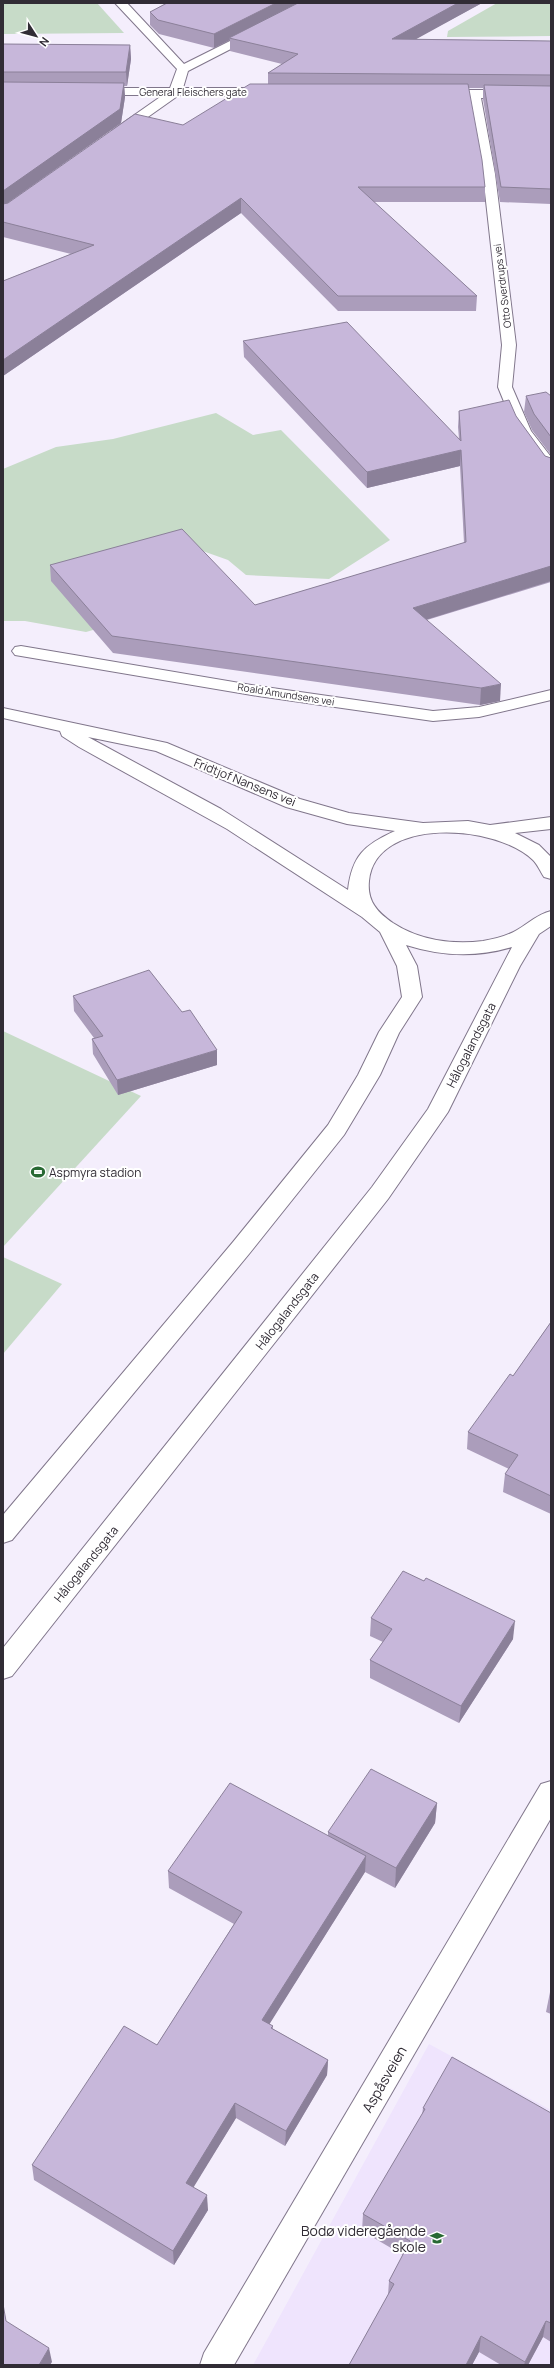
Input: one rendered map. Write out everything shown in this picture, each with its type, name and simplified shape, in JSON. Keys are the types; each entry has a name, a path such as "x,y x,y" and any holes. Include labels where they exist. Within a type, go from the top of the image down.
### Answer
{"street":[{"path":"122,3 183,69"},
{"path":"105,141 175,92 183,69 270,26"},
{"name":"General Fleischers gate","path":"81,91 277,92"},
{"path":"427,93 551,94"},
{"name":"Otto Sverdrups vei","path":"474,94 489,174 509,345 505,386 524,431 551,468"},
{"name":"Roald Amundsens vei","path":"21,651 258,691 433,716 479,712 551,695"},
{"name":"Fridtjof Nansens vei","path":"3,713 61,727 161,747 293,803 347,818 372,824 431,828"},
{"name":"Fridtjof Nansens vei","path":"61,727 98,752 214,812 288,858 368,913"},
{"name":"Hålogalandsgata","path":"488,830 551,823"},
{"name":"Hålogalandsgata","path":"544,919 519,937 487,947 453,949 419,943 390,931 368,913 358,892 358,871 371,852 392,839 418,829 448,826 488,830 507,836 531,848 548,865 551,873"},
{"name":"Hålogalandsgata","path":"3,1668 380,1193 437,1112 510,966 544,919"},
{"name":"Hålogalandsgata","path":"3,1533 241,1248 336,1130 369,1075 389,1032 412,997 407,966 390,931"},
{"name":"Aspåsveien","path":"216,2365 551,1792"}],"shaded area":[{"name":"Bodø videregående skole","path":"429,2044 551,2110 551,2365 253,2365"}],"green space":[{"path":"3,3 97,3 124,33 3,34"},
{"path":"497,3 551,3 551,36 447,37 448,31"},
{"path":"216,413 253,435 281,430 390,540 329,579 246,575 228,560 197,549 59,573 63,587 100,628 86,632 25,621 3,621 3,469 56,447 113,439"},
{"name":"Aspmyra stadion","path":"3,1031 141,1096 3,1247"},
{"path":"3,1257 62,1284 3,1354"}],"building":[{"path":"167,3 276,3 214,34 158,20 150,12"},
{"path":"298,3 458,3 392,39 551,41 551,75 268,73 298,54 229,38"},
{"path":"3,44 130,45 126,72 3,72"},
{"path":"3,82 124,83 120,109 3,191"},
{"path":"250,84 468,84 482,160 485,187 358,187 477,296 338,296 241,198 3,360 3,281 94,245 3,222 3,204 8,203 135,114 183,125"},
{"path":"484,85 551,86 551,189 501,187"},
{"path":"347,322 461,441 459,411 509,400 516,416 545,456 551,458 551,566 413,608 501,684 481,688 112,636 50,565 182,529 255,605 466,542 461,450 367,472 243,341"},
{"path":"546,392 551,396 551,437 534,414 526,396"},
{"path":"149,970 182,1012 190,1010 217,1050 117,1080 92,1039 103,1036 73,996"},
{"path":"551,1322 551,1496 505,1474 518,1455 468,1432 510,1374 513,1376"},
{"path":"403,1571 424,1581 426,1578 515,1621 461,1706 370,1660 392,1629 371,1618"},
{"path":"371,1769 437,1803 396,1868 328,1832"},
{"path":"230,1783 366,1856 262,2020 273,2026 271,2028 328,2060 286,2131 235,2103 186,2183 207,2195 173,2251 32,2165 124,2026 157,2045 242,1912 168,1871"},
{"name":"Bodø videregående skole","path":"452,2057 551,2113 551,2323 546,2321 525,2362 481,2336 466,2365 349,2365 394,2284 389,2281 410,2241 363,2214 425,2109 423,2108"},
{"path":"3,2304 6,2321 49,2348 39,2365 3,2365"}],"place":[{"name":"Aspmyra stadion","path":"38,1172"},
{"name":"Bodø videregående skole","path":"437,2238"}]}
